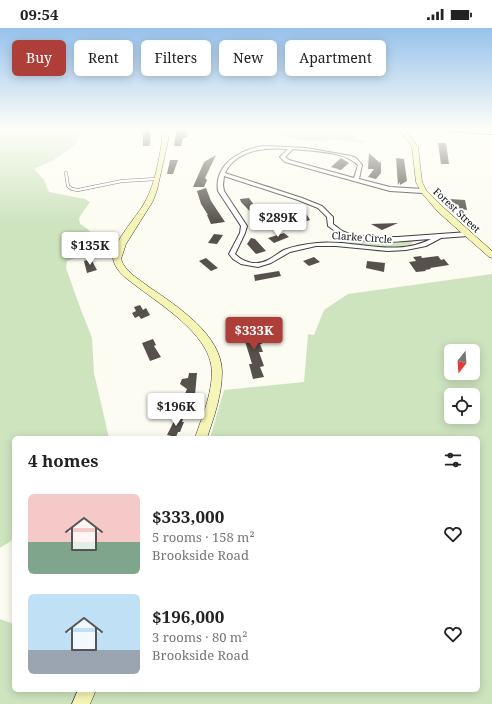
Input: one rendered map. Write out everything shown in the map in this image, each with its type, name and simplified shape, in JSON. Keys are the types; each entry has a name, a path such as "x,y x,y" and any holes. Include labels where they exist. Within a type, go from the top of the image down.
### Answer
{"street":[{"path":"161,161 148,203 121,246 117,258 118,263 125,273 189,322 204,337 209,345 216,365 216,375 213,396 202,436"},
{"path":"232,161 229,162 222,174 320,207 330,218 330,224 336,230 354,236 390,239 442,238 468,234"},
{"path":"286,161 390,189 424,191"},
{"path":"355,161 360,165 356,180"},
{"name":"Forest Street","path":"416,161 419,182 424,191 441,210 492,255"},
{"name":"Clarke Circle","path":"222,174 220,185 222,192 244,226 244,230 232,254 240,262 255,266 263,265 282,254 306,246 321,244 345,244 380,249 408,248 424,245 431,240 442,238"},
{"path":"345,244 354,236"},
{"path":"81,704 86,692"}],"lane":[{"path":"66,173 68,186 72,189 78,190 94,188 122,181 156,179"}],"green space":[{"path":"0,161 53,161 36,168 35,170 44,180 49,192 85,199 90,202 79,218 80,224 90,232 93,242 99,249 67,261 66,268 92,338 94,373 109,436 12,436 12,540 0,548"},
{"path":"343,232 413,241 407,251 378,252 339,244"},
{"path":"492,274 492,704 90,704 95,692 480,692 480,436 211,436 224,390 304,382 308,334 314,335 324,310 348,294"},
{"path":"0,619 12,623 12,692 77,692 71,704 0,704"}],"building":[{"path":"170,161 178,161 173,174 167,174"},
{"path":"213,161 205,178 207,180 204,187 193,187 204,162"},
{"path":"338,161 345,161 349,163 341,170 331,167"},
{"path":"369,161 377,161 380,163 381,161 381,173 376,179 368,177 374,169 368,169"},
{"path":"396,161 404,161 407,181 400,185 400,182 398,185"},
{"path":"441,161 449,161 449,164 441,164"},
{"path":"206,188 211,201 225,222 211,224 208,215 201,204 197,191"},
{"path":"249,198 259,212 268,220 265,221 266,224 264,226 241,202 240,199"},
{"path":"450,199 465,200 467,210 460,209 454,205"},
{"path":"291,207 307,215 310,220 304,222 283,209"},
{"path":"398,223 382,230 371,224"},
{"path":"284,233 289,237 274,243 268,238"},
{"path":"214,234 223,235 217,244 208,243"},
{"path":"251,238 255,239 266,251 256,254 247,244"},
{"path":"421,256 422,258 438,256 441,260 444,259 449,265 416,272 409,262 416,261 413,257"},
{"path":"314,257 320,262 309,266 303,261"},
{"path":"206,258 218,268 211,271 199,261"},
{"path":"91,259 97,270 87,273 84,261"},
{"path":"367,261 385,263 384,272 366,268"},
{"path":"279,271 281,276 255,281 254,275"},
{"path":"140,305 143,310 146,308 150,315 141,319 139,316 135,318 132,313 136,311 134,307"},
{"path":"245,323 254,323 253,340 260,338 262,344 260,344 263,352 259,352 264,366 260,367 264,377 253,379 249,364 252,364 244,338"},
{"path":"153,339 156,345 154,346 161,357 150,361 142,343"},
{"path":"189,373 197,373 195,395 190,408 180,406 187,389 180,384 182,379 188,378"},
{"path":"176,417 183,419 182,422 184,422 180,432 178,432 176,436 167,435"}]}
